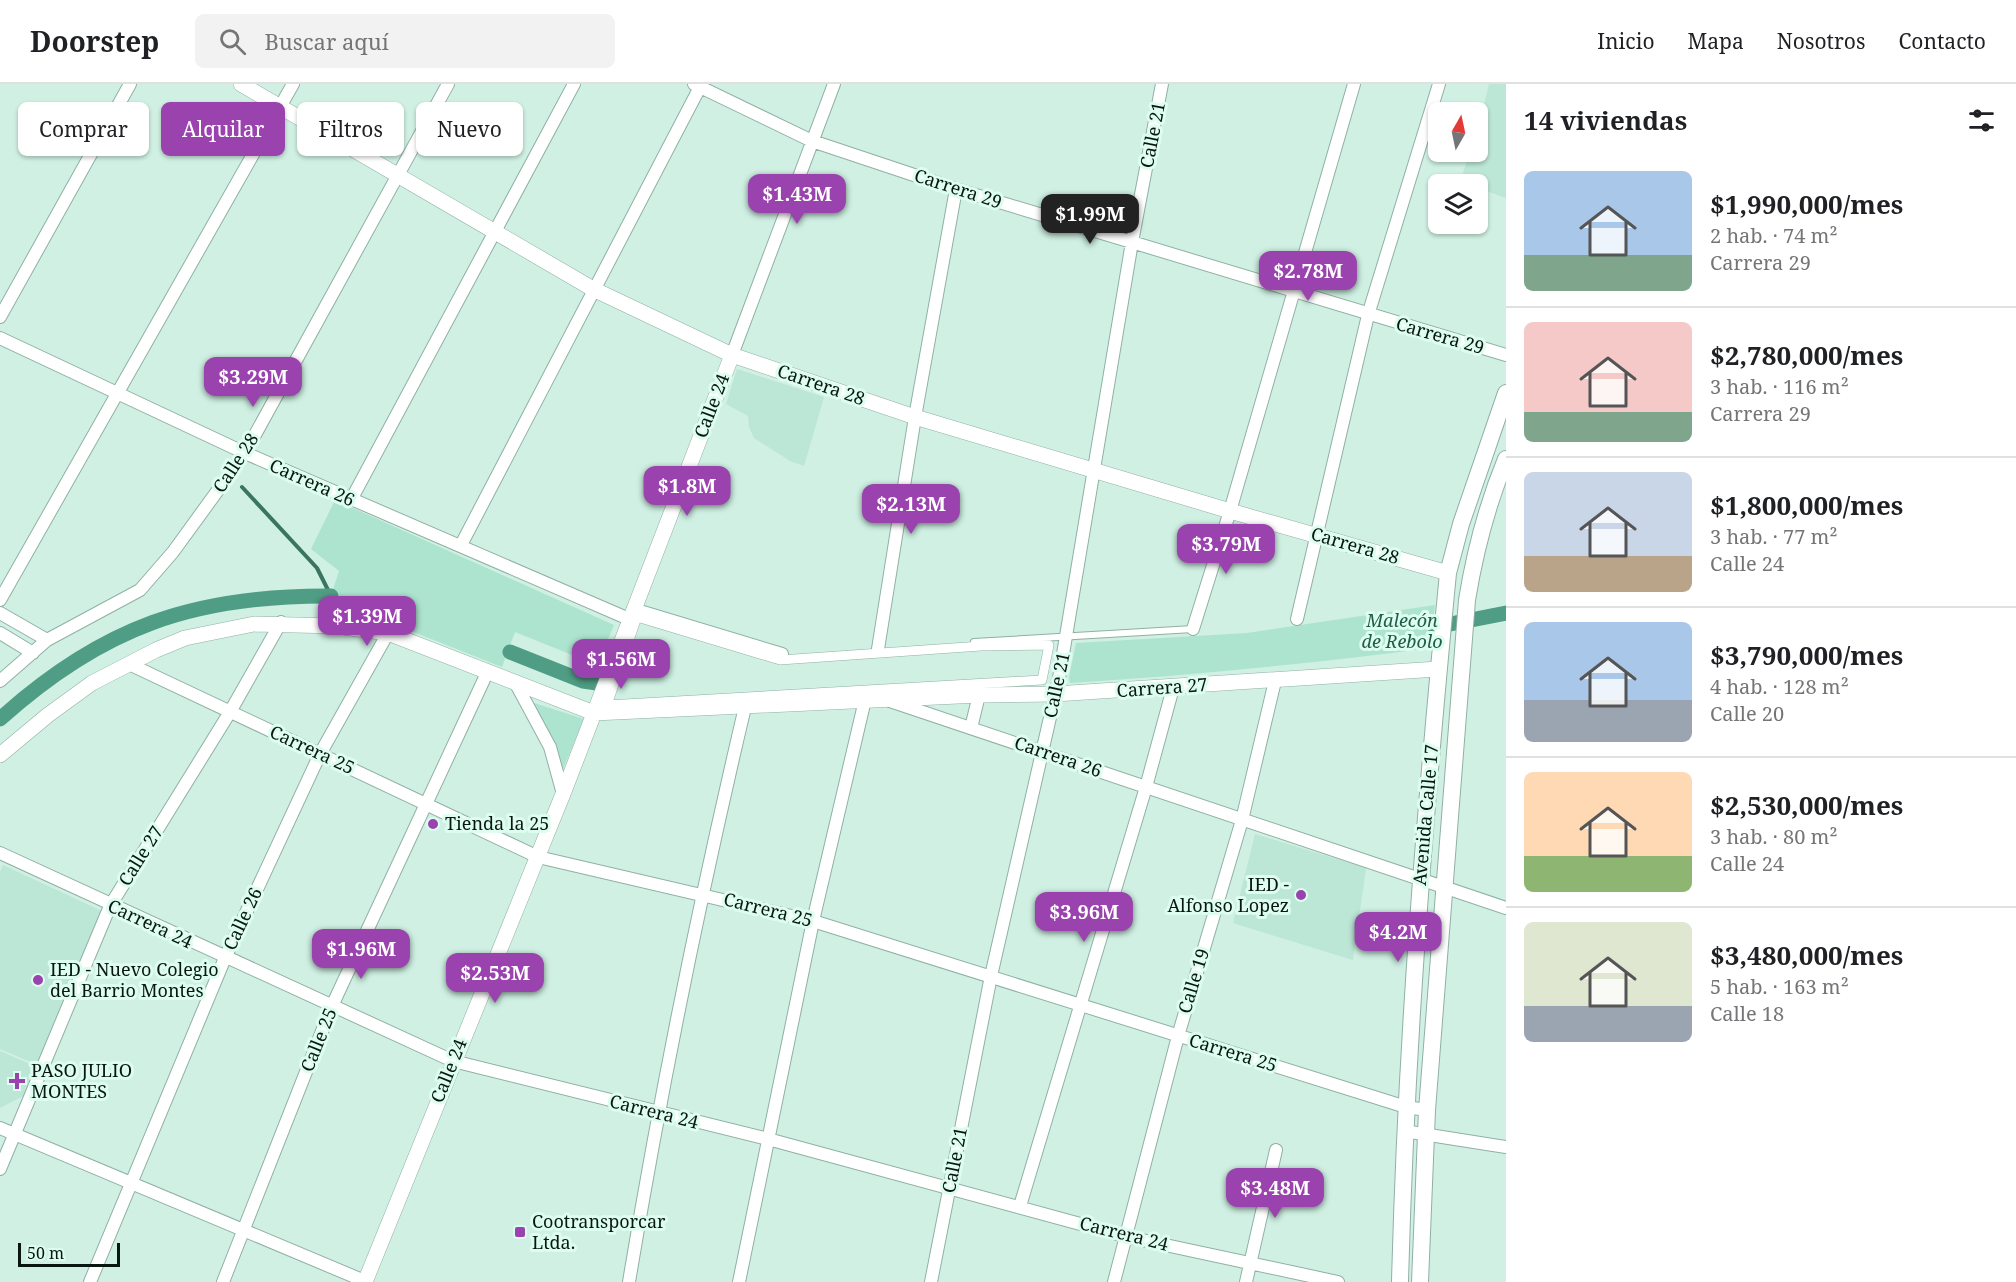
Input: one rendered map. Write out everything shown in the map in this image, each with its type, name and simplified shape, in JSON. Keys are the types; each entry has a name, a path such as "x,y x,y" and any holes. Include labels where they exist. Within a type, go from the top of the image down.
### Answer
{"main road":[{"name":"Avenida Calle 17","path":"1400,1282 1404,1131 1421,881 1448,573 1461,525 1506,393"},
{"name":"Avenida Calle 17","path":"1420,1282 1427,1110 1467,600 1491,495 1506,459"}],"street":[{"path":"0,317 130,84"},
{"name":"Carrera 28","path":"241,84 272,102"},
{"path":"283,102 293,84"},
{"name":"Calle 28","path":"0,681 47,640 140,590 173,552 245,453 448,84"},
{"path":"351,500 493,231 574,84"},
{"name":"Calle 24","path":"366,1282 633,615 834,84"},
{"name":"Calle 21","path":"931,1282 992,976 1059,678 1132,242 1162,84"},
{"path":"1193,629 1295,292 1354,84"},
{"path":"1297,619 1368,315 1439,84"},
{"path":"461,545 697,86"},
{"name":"Carrera 29","path":"697,86 812,141 957,189 1506,355"},
{"name":"Carrera 28","path":"285,110 593,289 732,355 915,417 1095,469 1230,512 1448,573"},
{"path":"0,600 252,156"},
{"path":"878,649 915,417 957,189"},
{"name":"Carrera 26","path":"0,338 117,395 351,500 633,615 782,654"},
{"path":"0,613 47,640"},
{"path":"633,615 780,660 981,646 1049,645 1042,680 607,705 633,615"},
{"path":"0,755 48,715 92,683 185,638 254,624 280,622 388,633 516,684 597,707"},
{"name":"Calle 27","path":"0,1169 110,906 230,712 280,622"},
{"path":"0,633 33,653"},
{"name":"Calle 26","path":"90,1282 225,958 320,754 388,633"},
{"name":"Carrera 25","path":"129,664 538,857 813,921 1406,1107 1427,1110"},
{"name":"Carrera 27","path":"886,699 1173,688 1438,669"},
{"name":"Calle 25","path":"223,1282 332,1006 428,805 487,673"},
{"name":"Calle 19","path":"1114,1282 1128,1237 1178,1036 1242,820 1275,681"},
{"path":"516,684 549,747 563,794"},
{"path":"1020,1206 1146,788 1173,688"},
{"path":"971,729 979,695"},
{"name":"Carrera 26","path":"597,707 745,707 886,699 1506,908"},
{"path":"739,1282 813,921 865,700"},
{"path":"629,1282 657,1113 701,894 745,707"},
{"name":"Carrera 24","path":"0,853 110,906 453,1061 768,1139 1128,1237 1338,1282"},
{"path":"0,1128 245,1229 366,1282"},
{"path":"1404,1131 1506,1147"},
{"path":"1246,1282 1276,1149"}],"lane":[{"path":"878,649 1066,639 1193,629"}],"shaded area":[{"path":"1489,84 1506,84 1506,198 1488,192 1488,174 1463,174 1467,162 1488,162 1488,102 1485,102"},
{"path":"737,369 824,397 804,466 790,461 754,438 749,427 748,416 726,404"},
{"name":"IED - Alfonso Lopez","path":"1255,834 1366,868 1353,960 1233,923"},
{"name":"IED - Nuevo Colegio del Barrio Montes","path":"3,865 104,912 40,1066 0,1049 0,872"},
{"name":"PASO JULIO MONTES","path":"0,1051 39,1068 27,1094 0,1108"}],"green space":[{"path":"335,500 614,625 597,665 515,632 502,667 406,629 325,614 339,571 311,549"},
{"name":"Malecón de Rebolo","path":"1435,605 1430,648 1250,668 1070,683 1069,677 1076,643 1247,633"},
{"path":"528,701 584,719 563,769 554,743"}],"waterway":[{"path":"242,487 317,568 331,596"},
{"path":"0,719 38,687 75,661 113,639 152,623 193,610 236,602 282,597 331,596"},
{"path":"1435,627 1506,613"},
{"path":"510,652 583,681 611,685"}],"place":[{"name":"Tienda la 25","path":"433,824"},
{"name":"IED - Alfonso Lopez","path":"1301,895"},
{"name":"IED - Nuevo Colegio del Barrio Montes","path":"38,980"},
{"name":"PASO JULIO MONTES","path":"17,1081"},
{"name":"Cootransporcar Ltda.","path":"520,1232"}]}
